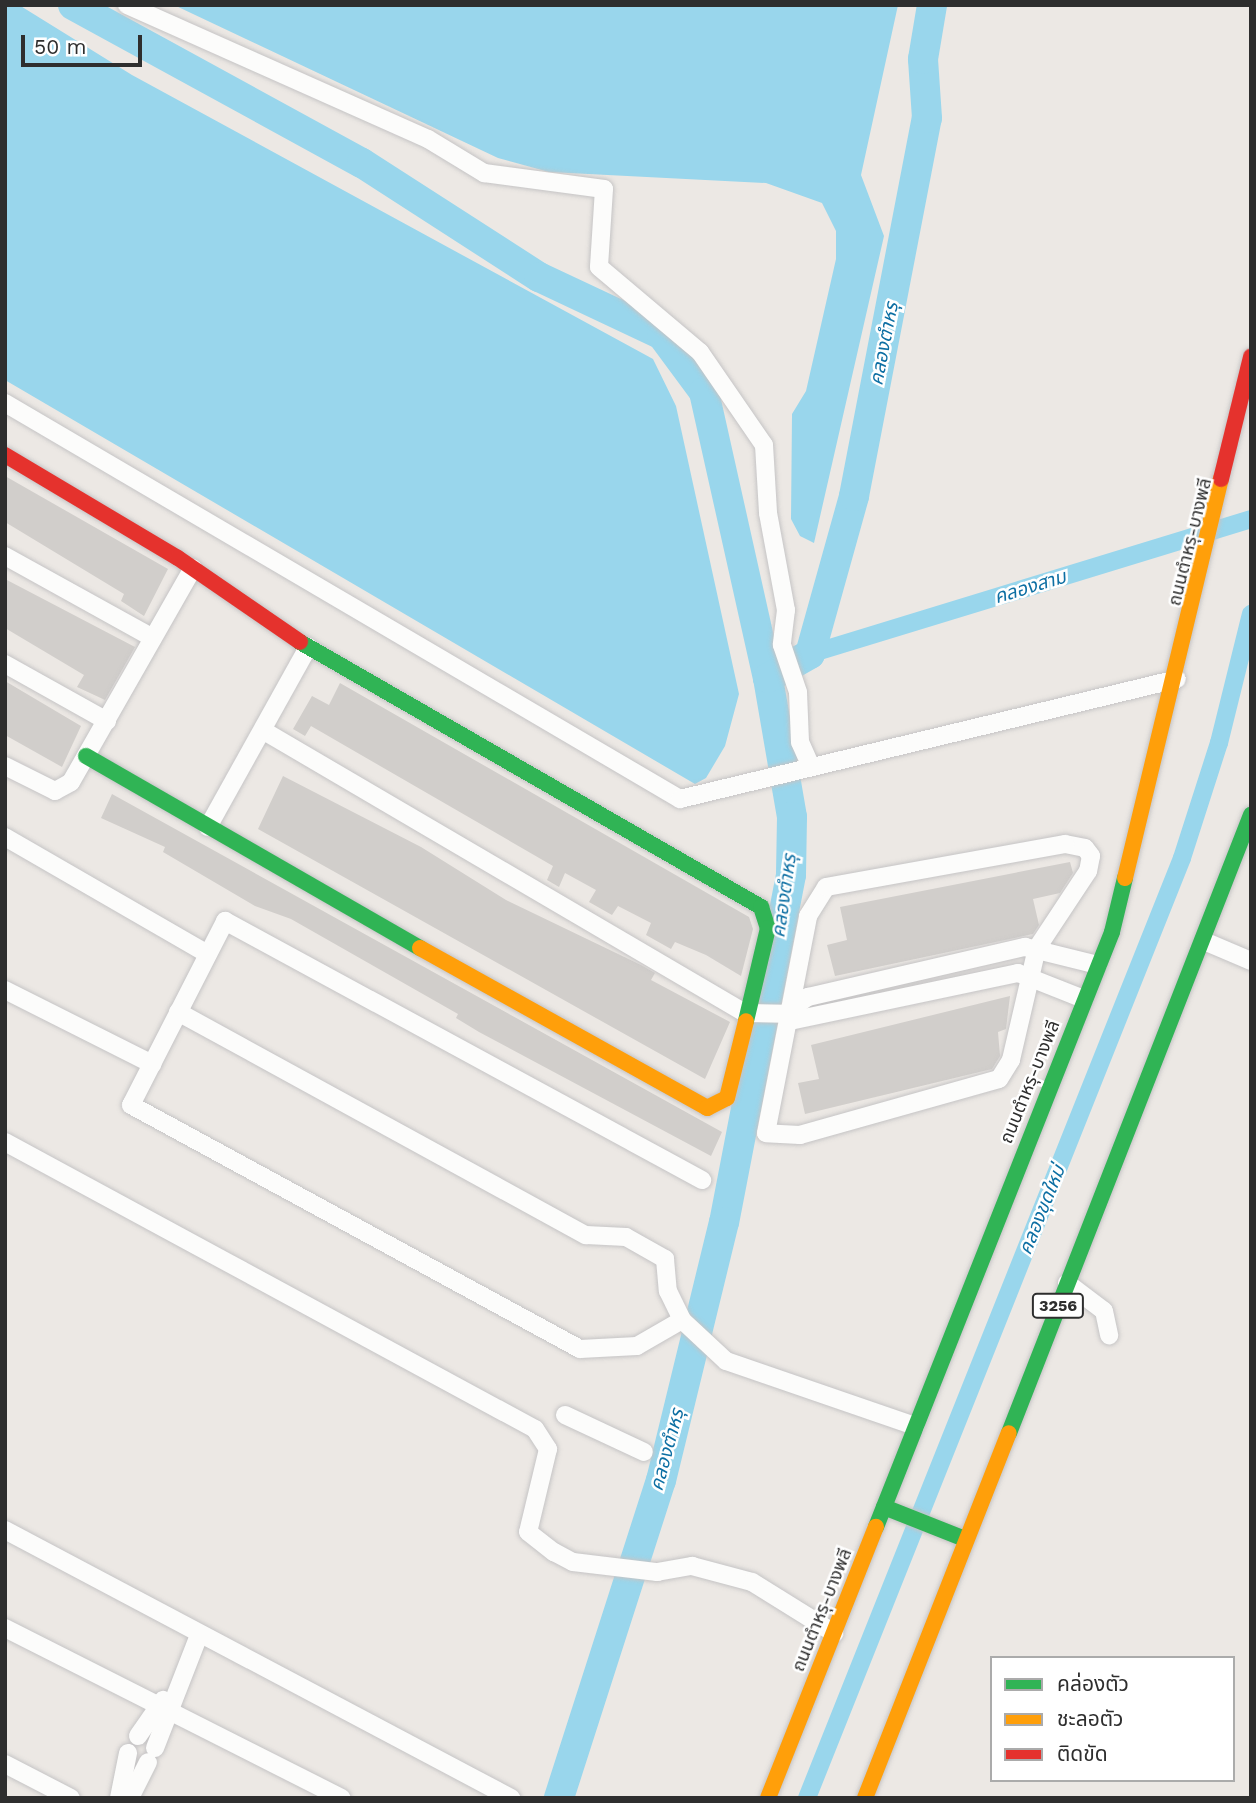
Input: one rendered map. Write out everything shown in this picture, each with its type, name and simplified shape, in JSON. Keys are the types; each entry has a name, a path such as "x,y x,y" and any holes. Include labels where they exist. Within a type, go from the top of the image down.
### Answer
{"main road":[{"name":"ถนนตำหรุ-บางพลี","path":"768,1798 1098,965 1132,866 1211,540 1251,357"},
{"path":"5,455 193,568 308,647 761,907 768,928 751,1014 732,1089 708,1108 208,827 86,755"},
{"name":"3256","path":"865,1798 965,1539 1205,941 1251,815"},
{"path":"884,1507 965,1539"}],"street":[{"path":"127,5 428,139 484,173 604,189 599,267 700,352 764,445 768,513 786,610 784,656 793,677 802,769"},
{"path":"5,403 680,799 1177,679"},
{"path":"5,556 153,638"},
{"path":"5,766 55,791 71,782 193,568"},
{"path":"208,827 264,731 308,647"},
{"path":"5,664 107,720"},
{"path":"264,731 751,1014 786,1014 1028,974 1084,999"},
{"path":"5,837 208,954"},
{"path":"1065,845 1085,848 1091,856 1088,871 1037,948 1028,974 1012,1060 999,1079 779,1137 766,1133 764,1123 808,916 826,887 1065,845"},
{"path":"682,1320 637,1346 580,1349 131,1105 225,921 702,1180"},
{"path":"1205,941 1251,961"},
{"path":"786,1014 868,982 1037,948 1098,965"},
{"path":"5,990 152,1064"},
{"path":"178,1012 586,1235 626,1237 665,1259 668,1291 682,1320 726,1361 915,1426"},
{"path":"5,1142 545,1439"},
{"path":"1068,1283 1104,1311 1109,1335"},
{"path":"644,1452 569,1411 545,1439 547,1459 528,1532 573,1562 646,1571 692,1566 765,1586 834,1633"},
{"path":"5,1531 199,1636 323,1694 511,1798"},
{"path":"5,1628 165,1705 342,1798"},
{"path":"130,1798 151,1755 165,1705 199,1636"},
{"path":"138,1736 165,1705"},
{"path":"119,1798 128,1753"},
{"path":"5,1765 71,1798"}],"water":[{"path":"5,5 19,5 132,75 653,359 676,406 739,694 725,746 706,778 695,784 5,380"},
{"path":"174,5 898,5 861,175 884,236 814,543 800,536 791,519 792,414 806,391 836,259 836,231 822,203 766,183 549,172 498,158"}],"building":[{"path":"5,476 168,569 144,616 121,601 124,594 5,522"},
{"path":"5,579 135,647 105,700 77,687 84,675 5,628"},
{"path":"5,681 81,726 62,767 5,735"},
{"path":"340,683 749,917 753,929 741,976 706,955 675,942 671,949 646,935 651,923 618,906 612,915 589,902 596,890 565,873 559,887 547,880 553,866 311,726 305,736 293,729 312,696 329,705"},
{"path":"283,776 421,847 506,900 641,965 655,973 651,980 730,1022 705,1079 258,829"},
{"path":"112,794 722,1132 711,1156 479,1032 456,1018 458,1014 291,919 255,906 163,852 165,847 101,818"},
{"path":"1070,862 1073,873 1060,893 1033,899 1039,925 1033,934 835,976 827,945 847,940 840,907"},
{"path":"1010,996 1006,1029 998,1032 1000,1056 992,1069 805,1114 798,1083 819,1079 811,1045"}],"waterway":[{"name":"คลองตำหรุ","path":"73,5 362,163 539,277 662,335 704,392 768,678 792,817 791,875 724,1222 661,1480 559,1798"},
{"name":"คลองตำหรุ","path":"768,678 810,654 854,496 927,118 923,59 932,5"},
{"name":"คลองสาม","path":"810,654 1251,519"},
{"name":"คลองขุดใหม่","path":"807,1798 1182,858 1219,743 1251,614"}],"traffic: fast":[{"path":"300,642 761,907 768,928 746,1021"},
{"path":"86,756 420,948"},
{"path":"1009,1433 1251,815"},
{"path":"876,1527 1112,932 1125,878"},
{"path":"884,1507 965,1539"}],"traffic: slow":[{"path":"1125,878 1221,479"},
{"path":"420,948 707,1108 727,1098 746,1021"},
{"path":"865,1798 1009,1433"},
{"path":"768,1798 876,1527"}],"traffic: jam":[{"path":"1221,479 1251,357"},
{"path":"5,455 178,558 300,642"}]}
